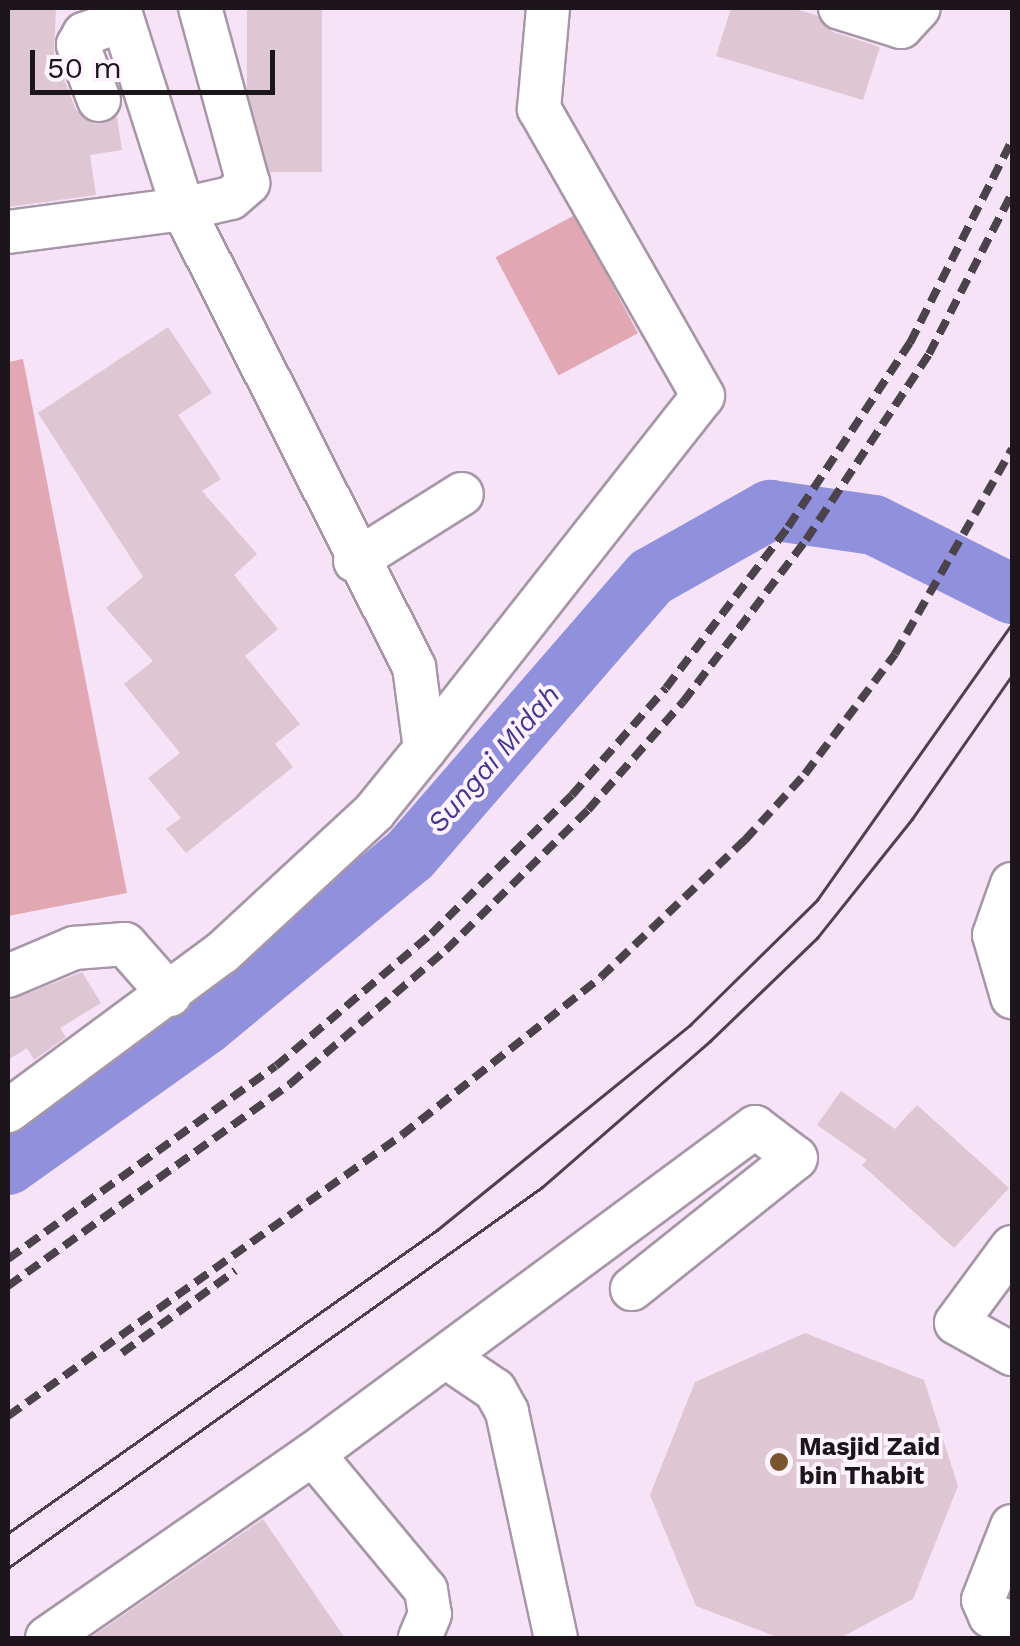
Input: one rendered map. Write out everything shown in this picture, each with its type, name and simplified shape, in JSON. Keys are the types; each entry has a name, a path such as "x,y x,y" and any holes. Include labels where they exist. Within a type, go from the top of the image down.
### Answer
{"lane":[{"path":"8,232 183,210 231,198 248,183 200,8"},
{"path":"8,1112 170,996 374,812 703,396 539,110 548,8"},
{"path":"840,8 901,28 918,8"},
{"path":"99,100 78,45 84,34 121,14 183,210 355,561 414,667 425,750"},
{"path":"355,561 462,494"},
{"path":"1012,884 994,935 1012,997"},
{"path":"8,976 74,948 125,944 170,996"},
{"path":"47,1638 313,1454 754,1127 796,1158 632,1289"},
{"path":"1012,1247 956,1323 1012,1351"},
{"path":"446,1357 495,1390 507,1412 556,1638"},
{"path":"313,1454 426,1590 430,1614 420,1638"},
{"path":"1012,1526 984,1600 990,1616 1012,1622"}],"shaded area":[{"path":"575,215 638,333 558,376 496,257"},
{"path":"23,359 127,893 8,916 8,362"}],"building":[{"path":"8,8 56,8 54,53 76,110 94,124 117,117 122,150 90,155 96,195 8,207"},
{"path":"247,8 322,8 322,172 247,172"},
{"path":"731,8 791,8 816,15 833,32 880,47 863,100 716,56"},
{"path":"168,327 212,393 178,415 221,479 202,491 257,554 234,575 278,629 245,656 300,724 275,744 293,767 186,853 166,829 181,818 148,778 180,753 124,684 153,661 106,608 143,577 38,413"},
{"path":"82,972 101,1003 60,1028 66,1037 34,1060 27,1048 8,1060 8,1001"},
{"path":"841,1091 895,1129 917,1105 1009,1188 954,1248 862,1165 867,1160 817,1125"},
{"path":"805,1333 924,1380 958,1486 913,1599 840,1638 780,1638 696,1606 650,1495 695,1382"},
{"path":"263,1519 345,1638 90,1638"}],"waterway":[{"name":"Sungai Midah","path":"8,1165 205,1025 410,855 651,577 770,510 874,525 1012,594"}],"tram line":[{"path":"8,1533 437,1230 690,1025 817,900 1012,624"},
{"path":"8,1568 541,1188 710,1041 817,938 912,819 1012,675"}],"railway":[{"path":"8,1259 276,1066 431,934 572,795 666,688 788,527 910,343 1012,140"},
{"path":"8,1286 290,1084 446,950 588,810 683,702 806,540 929,354 1012,193"},
{"path":"8,1416 402,1135 601,977 745,840 805,774 895,654 1012,449"},
{"path":"122,1353 235,1271"}],"place":[{"name":"Masjid Zaid bin Thabit","path":"779,1462"}]}
